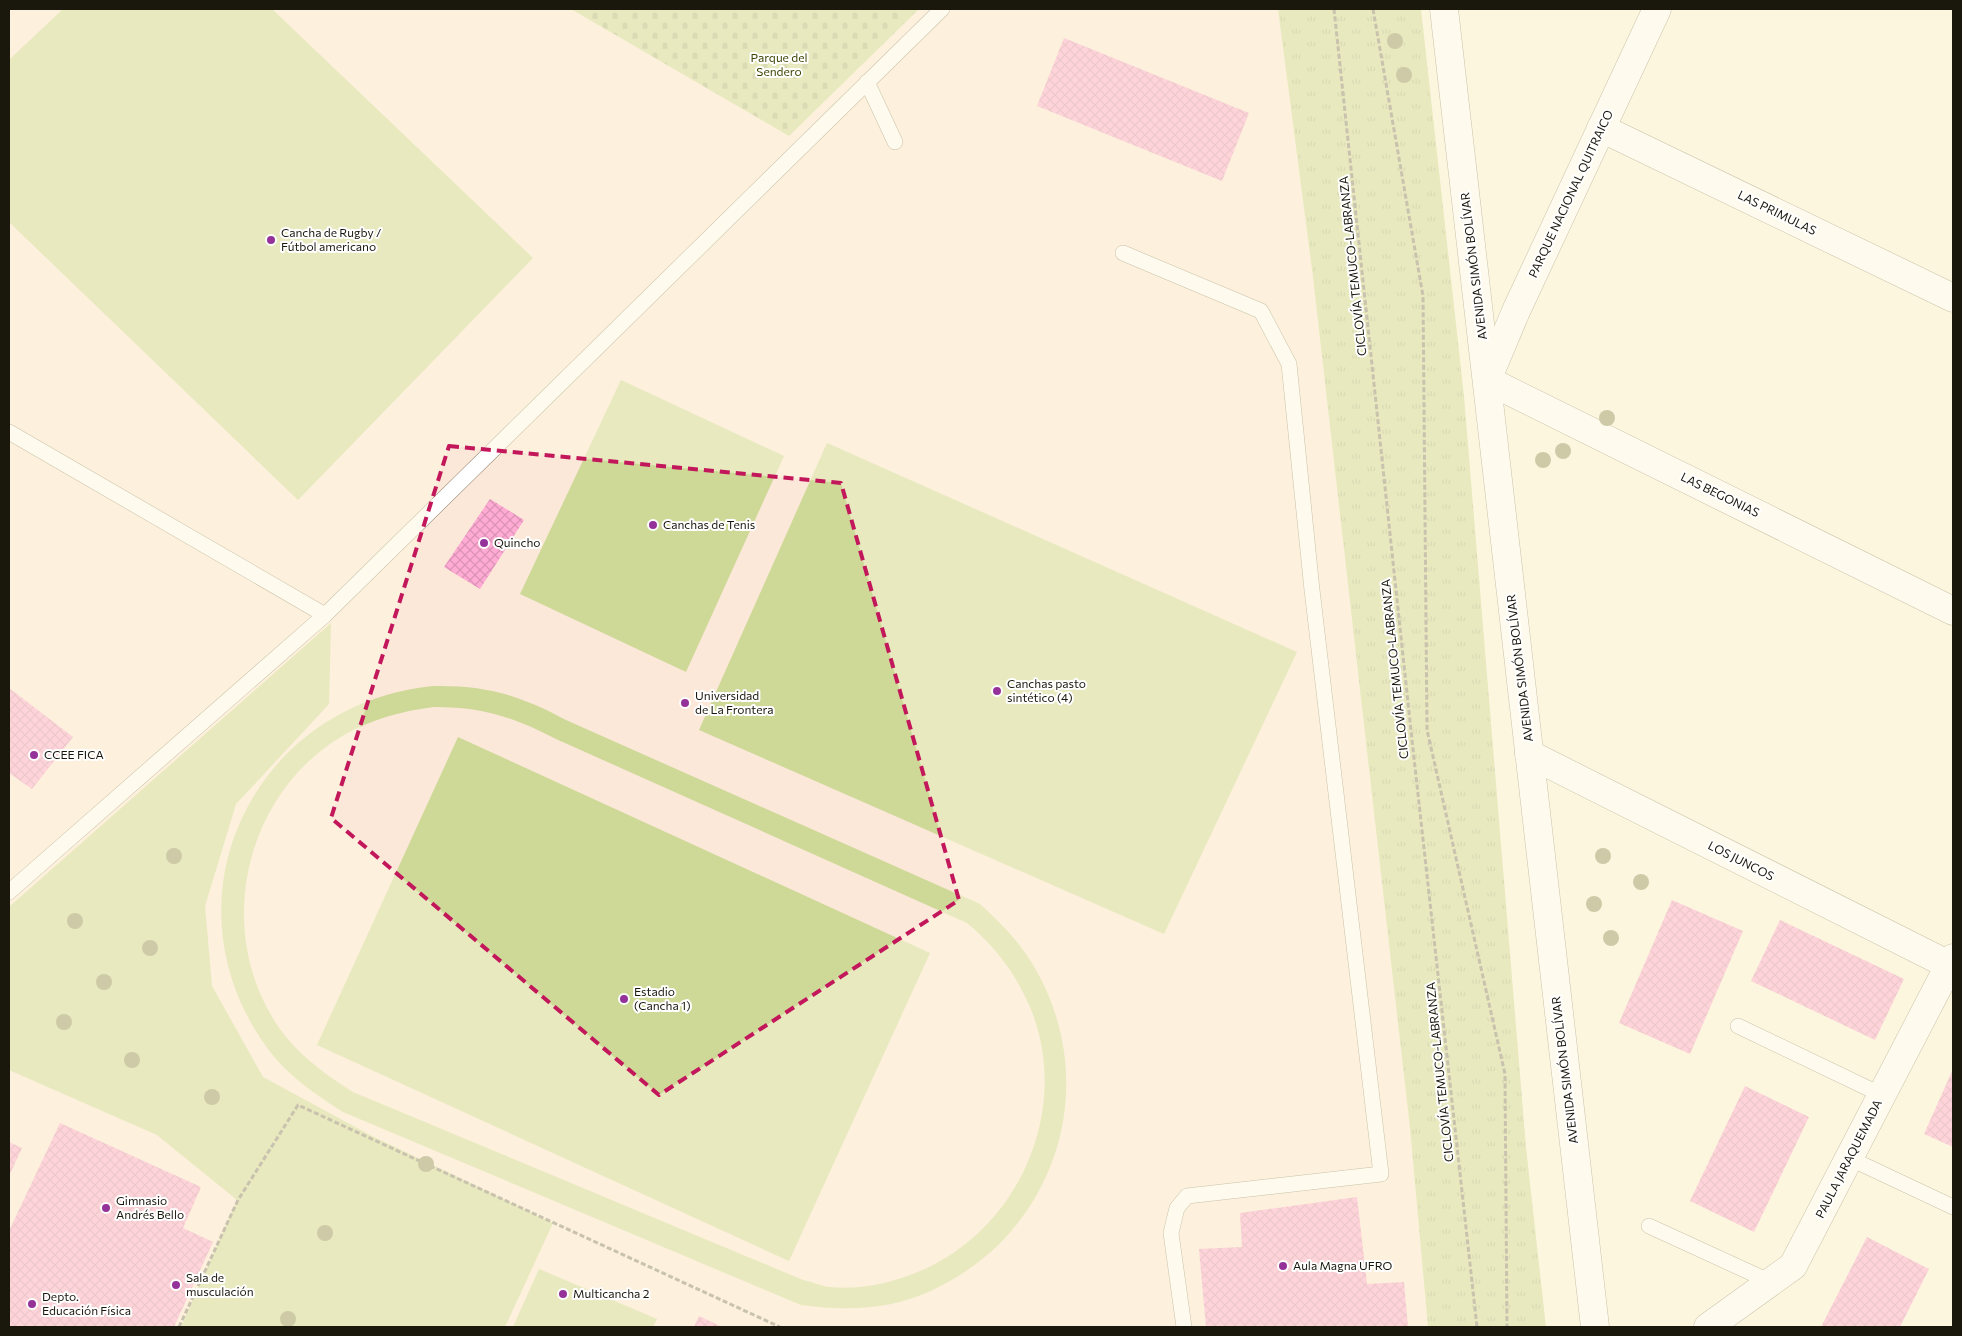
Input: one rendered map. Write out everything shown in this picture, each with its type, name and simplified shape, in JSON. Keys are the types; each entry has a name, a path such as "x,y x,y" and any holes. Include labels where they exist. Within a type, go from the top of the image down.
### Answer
{"street":[{"name":"AVENIDA SIMÓN BOLÍVAR","path":"1444,9 1595,1327"},
{"name":"PARQUE NACIONAL QUITRAICO","path":"1487,380 1516,311 1657,9"},
{"name":"LAS PRIMULAS","path":"1601,128 1953,298"},
{"name":"LAS BEGONIAS","path":"1487,380 1953,610"},
{"name":"LOS JUNCOS","path":"1529,754 1952,964"},
{"name":"PAULA JARAQUEMADA","path":"1708,1327 1793,1266 1952,964"}],"lane":[{"path":"9,892 325,615 942,9"},
{"path":"867,82 896,142"},
{"path":"1123,253 1261,311 1290,364 1312,590 1381,1174 1187,1196 1177,1208 1171,1233 1184,1327"},
{"path":"9,432 325,615"},
{"path":"1738,1026 1882,1095"},
{"path":"1849,1158 1953,1207"},
{"path":"1649,1226 1771,1282"}],"path":[{"name":"CICLOVÍA TEMUCO-LABRANZA","path":"1334,9 1477,1327"},
{"path":"1373,9 1423,296 1427,730 1505,1074 1507,1327"},
{"path":"178,1327 238,1200 298,1105 780,1327"}],"highlighted area":[{"path":"449,446 841,483 959,900 659,1095 331,818"}],"shaded area":[{"name":"Universidad de La Frontera","path":"9,9 571,9 789,136 919,9 1278,9 1313,277 1410,1128 1428,1327 9,1327"}],"green space":[{"name":"Cancha de Rugby / Fútbol americano","path":"63,9 272,9 533,258 298,500 9,222 9,60"},
{"name":"Parque del Sendero","path":"571,9 919,9 789,136"},
{"path":"1278,9 1421,9 1464,396 1526,1147 1546,1327 1428,1327 1410,1128 1313,277"},
{"name":"Canchas de Tenis","path":"621,380 784,456 686,672 520,594"},
{"name":"Canchas pasto sintético (4)","path":"827,443 1297,652 1164,934 699,730"},
{"path":"331,623 329,704 236,804 205,906 212,986 263,1077 370,1135 553,1223 505,1327 181,1327 237,1200 157,1135 9,1070 9,907"},
{"path":"433,686 470,687 502,693 549,711 980,904 1006,929 1023,950 1047,993 1060,1031 1066,1069 1065,1108 1057,1146 1043,1182 1023,1216 985,1257 947,1283 920,1296 891,1304 857,1308 801,1305 343,1112 303,1084 284,1068 268,1049 236,992 222,932 225,874 242,819 273,770 316,730 369,701","holes":["434,707 483,711 526,725 967,923 987,941 1004,961 1030,1007 1041,1043 1045,1081 1041,1118 1031,1154 1015,1187 993,1217 967,1243 923,1270 870,1286 843,1288 823,1286 803,1280 353,1092 326,1074 301,1053 286,1037 263,999 249,958 244,916 248,873 260,832 281,794 309,761 344,735 365,724 399,713"]},
{"name":"Estadio (Cancha 1)","path":"458,737 930,953 789,1261 317,1045"},
{"name":"Multicancha 2","path":"539,1269 657,1319 653,1327 513,1327"}],"building":[{"path":"1064,38 1249,113 1222,181 1037,106"},
{"name":"Quincho","path":"490,499 524,520 480,589 444,567"},
{"name":"CCEE FICA","path":"9,688 73,737 32,789 9,773"},
{"path":"1672,900 1743,931 1690,1054 1619,1023"},
{"path":"1780,920 1904,979 1875,1040 1751,981"},
{"path":"1953,1069 1953,1147 1924,1134"},
{"path":"1745,1086 1809,1117 1754,1232 1690,1201"},
{"name":"Gimnasio Andrés Bello","path":"60,1123 201,1187 183,1228 213,1242 174,1327 9,1327 9,1231"},
{"path":"9,1142 22,1148 9,1176"},
{"name":"Aula Magna UFRO","path":"1357,1197 1367,1284 1404,1282 1408,1327 1206,1327 1199,1249 1242,1247 1240,1213"},
{"path":"1867,1237 1929,1269 1900,1327 1821,1327"},
{"path":"699,1316 722,1327 694,1327"}],"place":[{"name":"Cancha de Rugby / Fútbol americano","path":"271,240"},
{"name":"Canchas de Tenis","path":"653,525"},
{"name":"Quincho","path":"484,543"},
{"name":"Canchas pasto sintético (4)","path":"997,691"},
{"name":"Universidad de La Frontera","path":"685,703"},
{"name":"CCEE FICA","path":"34,755"},
{"name":"Estadio (Cancha 1)","path":"624,999"},
{"name":"Gimnasio Andrés Bello","path":"106,1208"},
{"name":"Aula Magna UFRO","path":"1283,1266"},
{"name":"Sala de musculación","path":"176,1285"},
{"name":"Multicancha 2","path":"563,1294"},
{"name":"Depto. Educación Física","path":"32,1304"}]}
